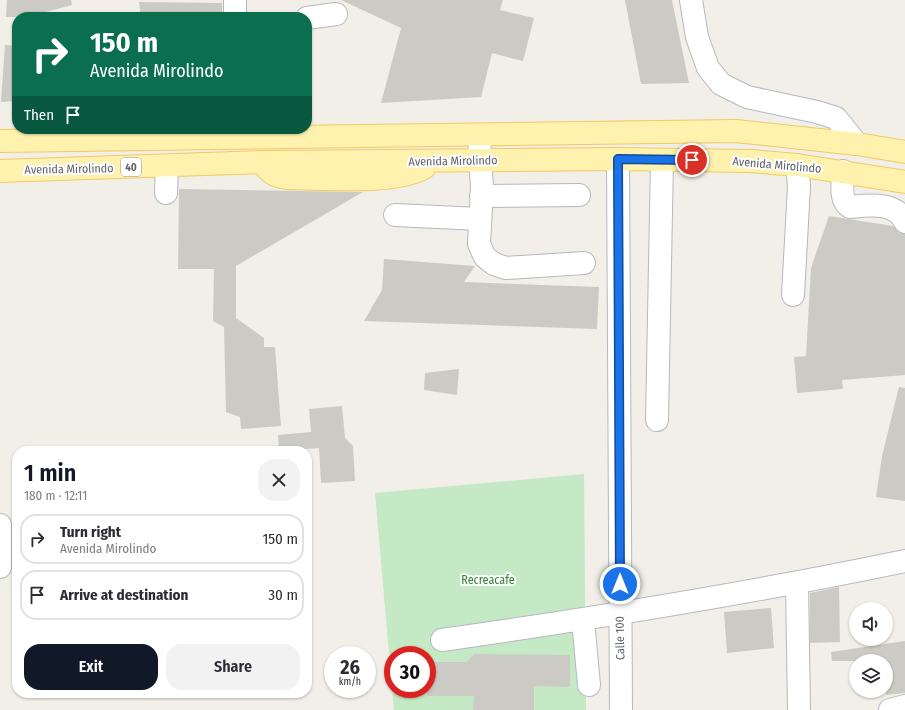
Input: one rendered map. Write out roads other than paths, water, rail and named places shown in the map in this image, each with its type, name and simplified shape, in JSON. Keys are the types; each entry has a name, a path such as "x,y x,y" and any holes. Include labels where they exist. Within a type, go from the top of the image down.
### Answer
{"main road":[{"path":"436,135 498,122 579,123 606,134"},
{"path":"312,134 479,135 736,132 857,144 905,152"},
{"path":"0,141 52,134 180,134"},
{"path":"435,162 436,135"},
{"name":"Avenida Mirolindo","path":"0,170 262,162 269,173 275,177 392,178 414,173 435,162 618,159 750,162 798,165 905,182"}],"street":[{"path":"235,12 236,0"},
{"path":"691,0 697,37 708,68 721,84 747,97 817,112 836,118 857,144"},
{"path":"312,17 336,14"},
{"path":"479,135 481,196 479,244 485,257 494,264 506,268 584,262"},
{"name":"Calle 100","path":"618,159 621,710"},
{"path":"657,420 662,160"},
{"path":"793,296 799,186 798,165"},
{"path":"166,193 167,166"},
{"path":"843,171 843,198 847,205 850,207 878,204 900,215 905,222"},
{"path":"481,196 579,195"},
{"path":"395,215 480,219"},
{"path":"0,525 0,567"},
{"path":"442,640 583,620 797,583 905,561"},
{"path":"797,583 799,710"},
{"path":"583,620 589,685"},
{"path":"890,710 905,706"}],"park label":[{"name":"Recreacafe","path":"488,580"}]}
